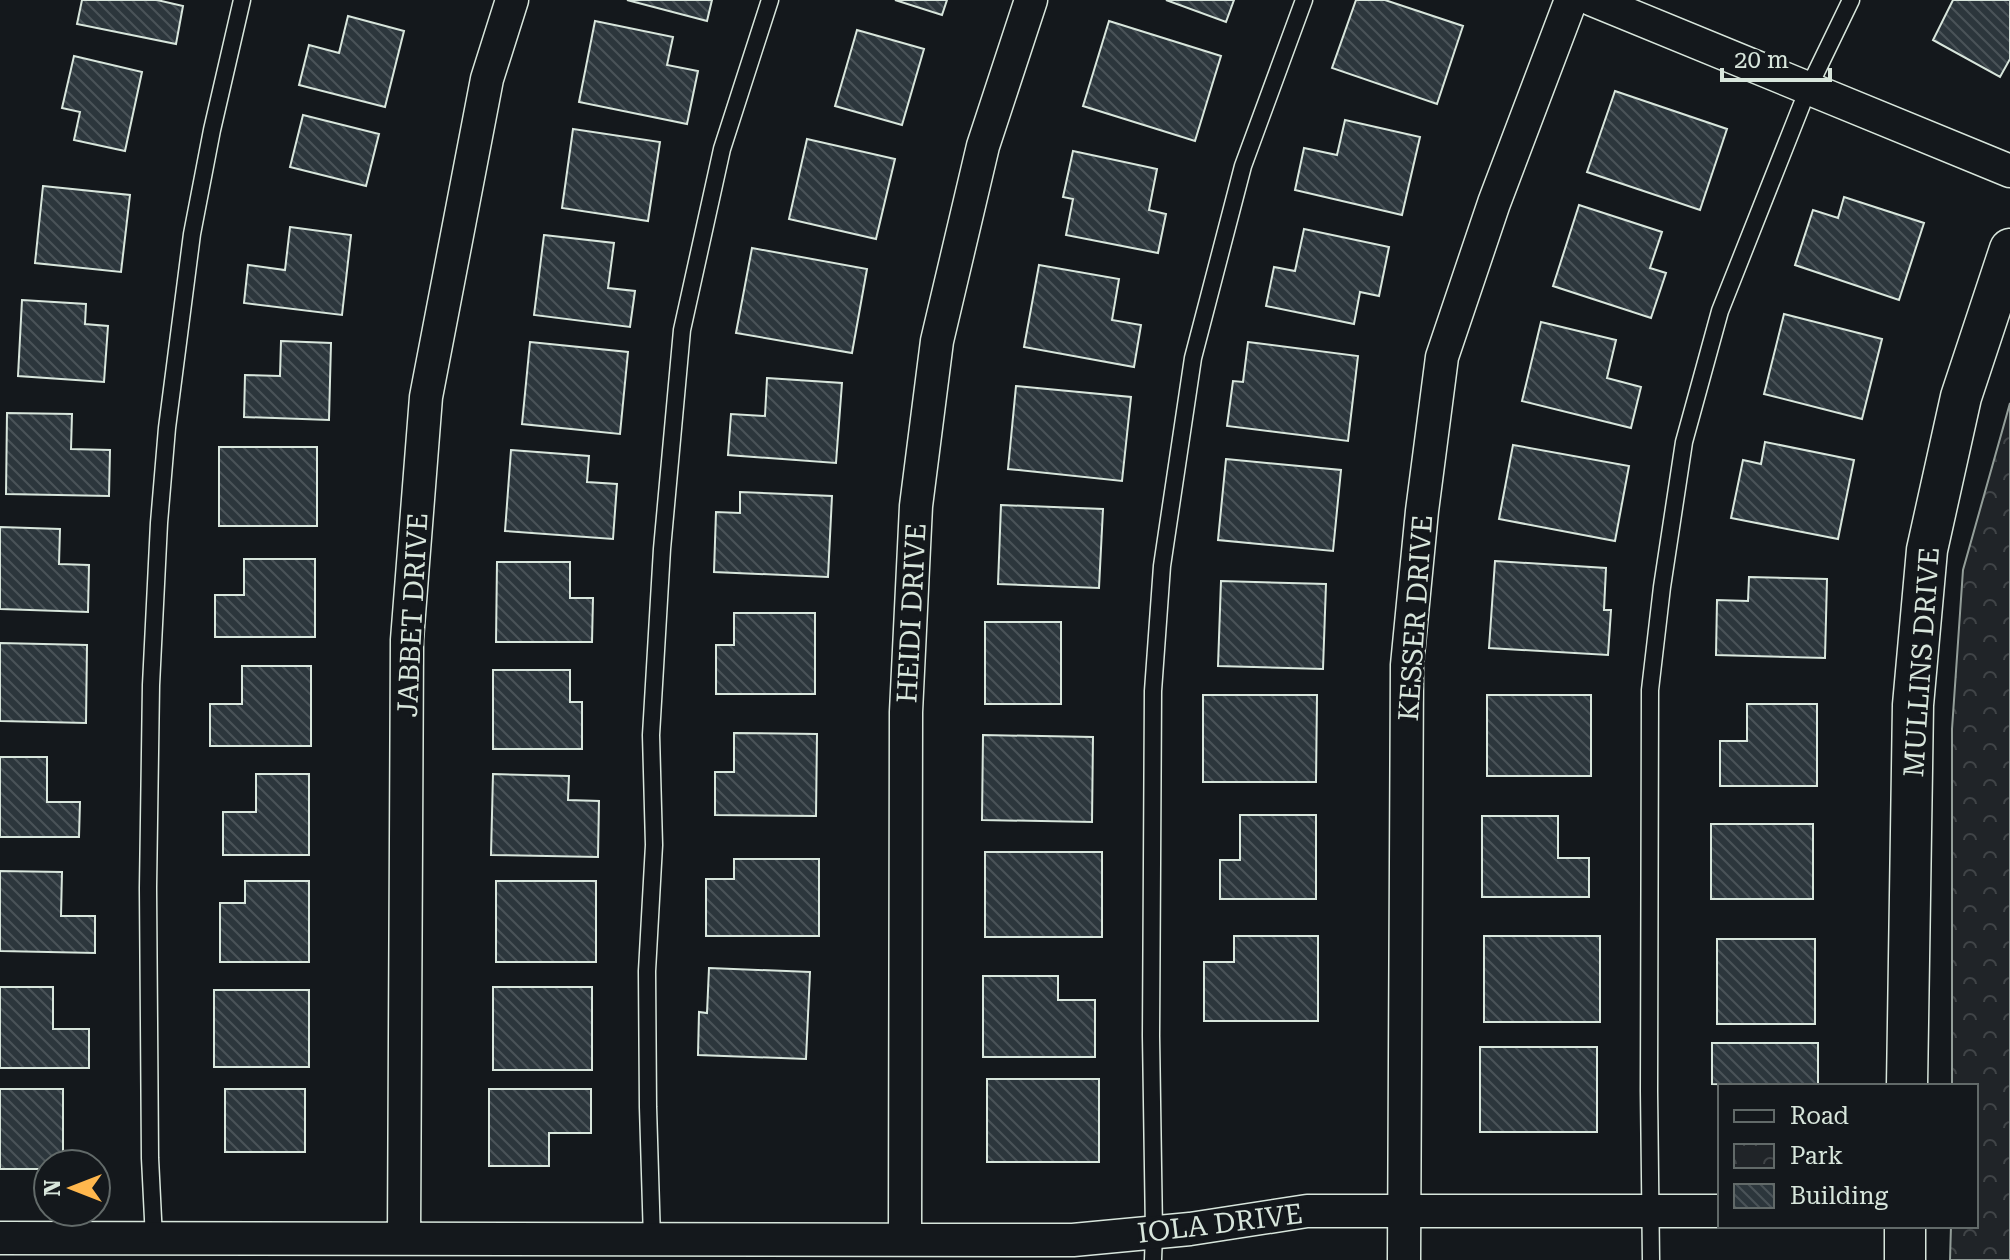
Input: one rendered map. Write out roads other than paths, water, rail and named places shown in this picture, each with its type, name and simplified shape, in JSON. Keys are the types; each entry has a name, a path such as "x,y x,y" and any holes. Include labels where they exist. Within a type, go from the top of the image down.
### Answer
{"street":[{"name":"JABBET DRIVE","path":"404,1239 407,640 426,397 487,79 512,0"},
{"name":"HEIDI DRIVE","path":"905,1240 906,712 916,506 937,341 983,146 1031,0"},
{"name":"KESSER DRIVE","path":"1404,1260 1407,665 1422,511 1442,357 1494,203 1571,0"},
{"path":"1593,0 2010,171"},
{"name":"MULLINS DRIVE","path":"1907,1084 1913,705 1927,550 1961,397 2010,249"},
{"name":"IOLA DRIVE","path":"0,1238 1073,1240 1154,1246 1190,1229 1307,1211 1718,1211"},
{"path":"1905,1228 1905,1260"}],"lane":[{"path":"154,1239 150,1158 148,888 151,685 158,536 167,428 192,234 242,0"},
{"path":"652,1240 647,986 654,845 651,735 664,518 682,330 722,149 770,0"},
{"path":"1154,1246 1151,1036 1153,706 1162,566 1193,358 1243,166 1304,0"},
{"path":"1651,1260 1650,690 1684,442 1720,311 1808,89 1851,0"}]}
